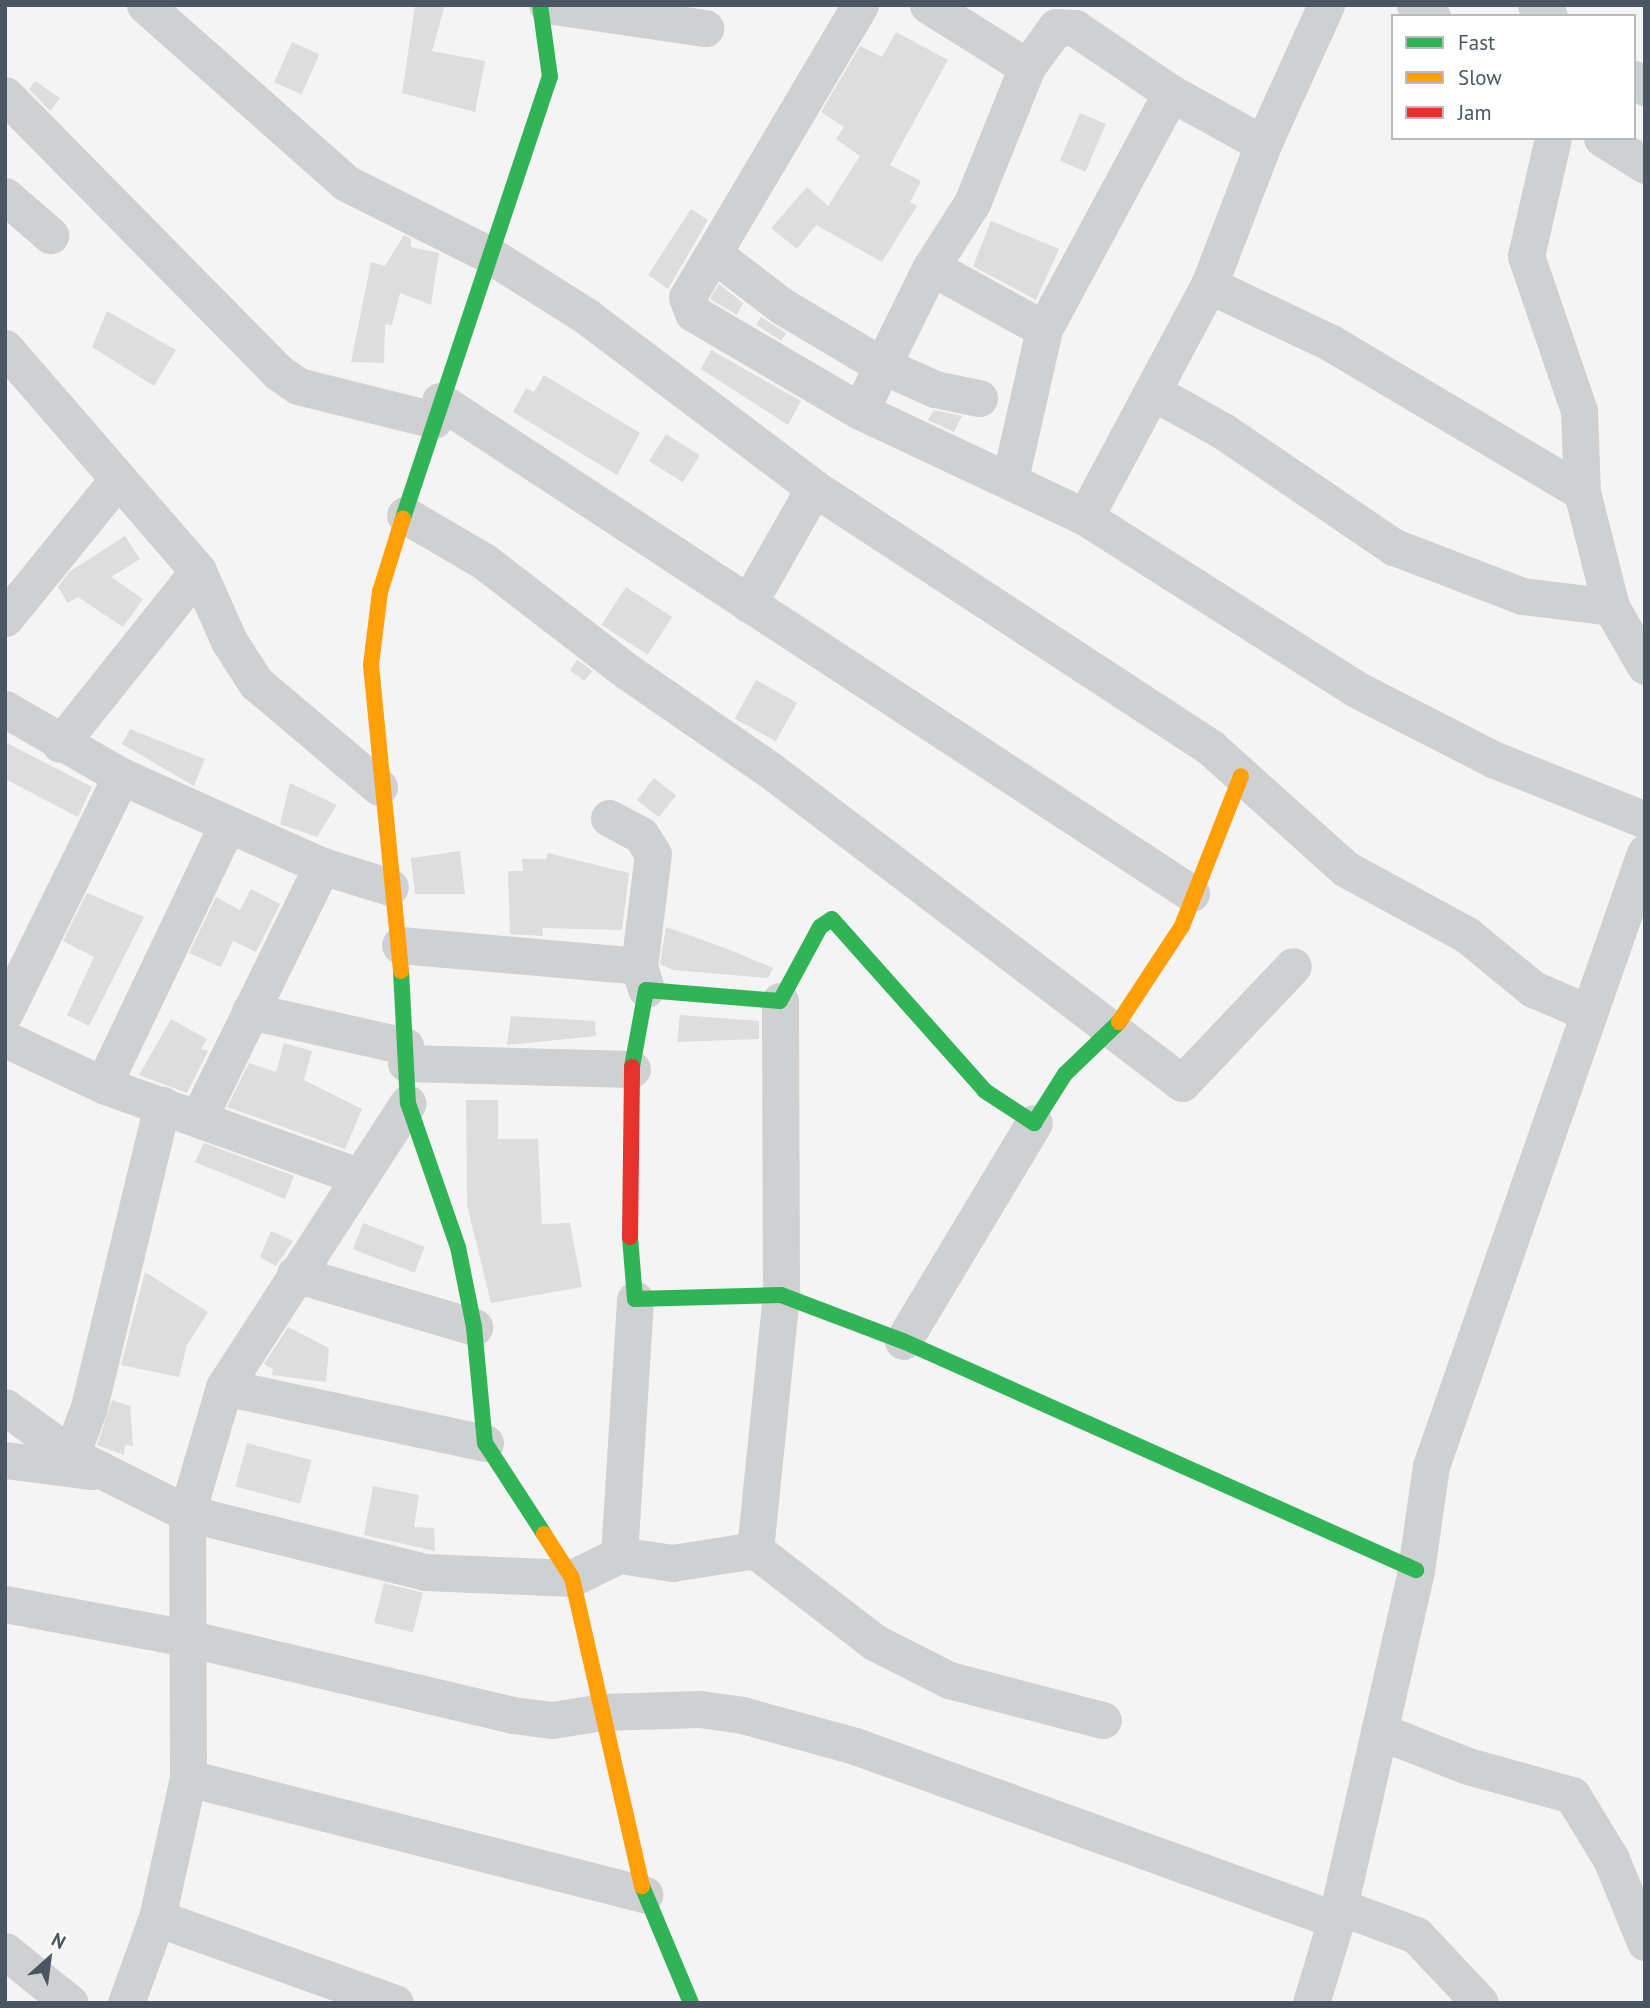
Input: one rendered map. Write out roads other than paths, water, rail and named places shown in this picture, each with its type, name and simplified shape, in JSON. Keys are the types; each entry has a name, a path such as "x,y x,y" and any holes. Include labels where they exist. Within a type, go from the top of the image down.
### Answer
{"street":[{"path":"540,5 550,78 488,254 380,592 371,665 379,787 390,887 400,946 408,1103 458,1247 474,1327 485,1443 572,1578 644,1894 691,2003"},
{"path":"547,5 705,28"},
{"path":"860,5 687,297 693,313 860,411 1010,479 1085,517 1354,688 1495,760 1645,820"},
{"path":"928,5 1027,67"},
{"path":"1085,517 1209,285 1263,144 1326,5"},
{"path":"148,6 346,183 488,254 586,316 814,488 1211,748 1346,869 1467,935 1533,989 1587,1012"},
{"path":"860,411 931,267 972,204 1027,67 1056,27 1066,24 1171,93 1263,144"},
{"path":"1010,479 1044,330 1171,93"},
{"path":"5,95 278,372 298,386 437,410 748,604 1191,893"},
{"path":"1553,140 1526,256 1579,411 1582,492 1611,607 1645,666"},
{"path":"1605,140 1645,165"},
{"path":"5,196 50,236"},
{"path":"714,254 782,306 881,365 935,389 979,398"},
{"path":"931,267 1044,330"},
{"path":"1209,285 1331,343 1582,492"},
{"path":"5,348 198,571 229,641 256,683 379,787"},
{"path":"1153,392 1223,431 1394,547 1522,596 1611,607"},
{"path":"10,599 118,479"},
{"path":"748,604 814,488"},
{"path":"405,515 485,562 628,672 770,769 1182,1083 1293,966"},
{"path":"60,744 198,571"},
{"path":"5,709 60,744 121,776 322,866 390,887"},
{"path":"5,1012 121,776"},
{"path":"903,1341 1065,1074 1113,1031 1182,926 1191,893 1241,776"},
{"path":"609,818 641,835 653,855 632,1069 630,1235 635,1299 619,1555"},
{"path":"103,1086 227,825"},
{"path":"1311,2003 1336,1920 1416,1570 1432,1466 1587,1012 1645,853"},
{"path":"200,1117 322,866"},
{"path":"755,1550 781,1295 779,1001 820,927 832,919 985,1091 1034,1123"},
{"path":"400,946 643,978 779,1001"},
{"path":"250,1011 406,1055 632,1069"},
{"path":"5,1039 103,1086 200,1117 360,1177"},
{"path":"126,2003 157,1918 188,1778 187,1513 224,1387 408,1103"},
{"path":"71,1455 89,1407 162,1105"},
{"path":"295,1274 474,1327"},
{"path":"635,1299 781,1295 903,1341 1416,1570"},
{"path":"224,1387 485,1443"},
{"path":"5,1407 71,1455 187,1513 425,1572 572,1578 619,1555 672,1563 755,1550 874,1642 949,1679 1103,1720"},
{"path":"5,1460 109,1474"},
{"path":"5,1604 187,1638 512,1715 552,1720 602,1712 700,1709 742,1715 855,1746 1336,1920"},
{"path":"1379,1731 1468,1766 1572,1795 1611,1859 1645,1942"},
{"path":"188,1778 644,1894"},
{"path":"1336,1920 1351,1911 1416,1935 1480,2003"},
{"path":"157,1918 395,2003"},
{"path":"5,1951 70,2003"}]}
